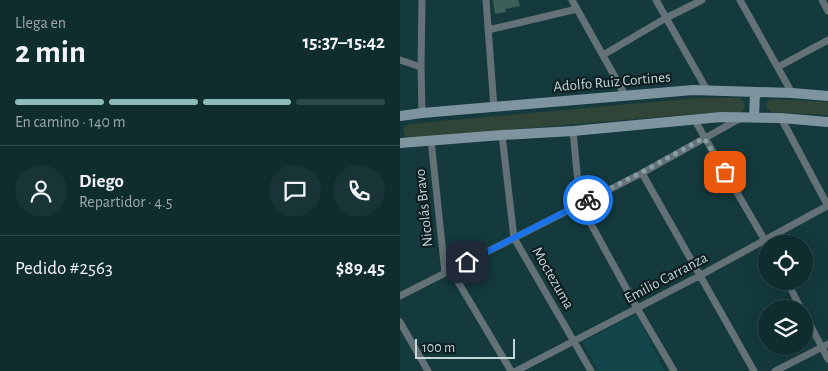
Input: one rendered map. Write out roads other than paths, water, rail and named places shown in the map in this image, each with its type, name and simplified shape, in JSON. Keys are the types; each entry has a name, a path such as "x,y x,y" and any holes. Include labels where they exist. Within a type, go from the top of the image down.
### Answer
{"main road":[{"name":"Adolfo Ruiz Cortines","path":"400,116 625,95 707,90 828,96"},
{"path":"749,117 755,93"},
{"path":"400,143 502,134 573,131 694,119 749,117 828,122"}],"street":[{"path":"422,0 422,113"},
{"path":"486,0 494,108"},
{"path":"572,0 625,95"},
{"path":"656,0 707,90"},
{"path":"603,55 666,18 702,0"},
{"path":"740,0 792,93"},
{"path":"822,0 828,11"},
{"path":"488,30 577,9"},
{"path":"778,67 828,40"},
{"path":"400,60 421,67"},
{"path":"400,296 642,172 704,138 749,117"},
{"path":"781,118 828,206"},
{"path":"694,119 762,235"},
{"path":"573,131 580,204 674,371"},
{"name":"Moctezuma","path":"502,134 514,238 591,371"},
{"name":"Nicolás Bravo","path":"431,140 448,272 511,371"},
{"path":"642,172 754,371"},
{"name":"Emilio Carranza","path":"778,235 828,206"},
{"name":"Emilio Carranza","path":"516,371 758,246"},
{"path":"400,322 428,371"},
{"path":"813,327 825,346 828,359"},
{"path":"775,371 825,346"}]}
